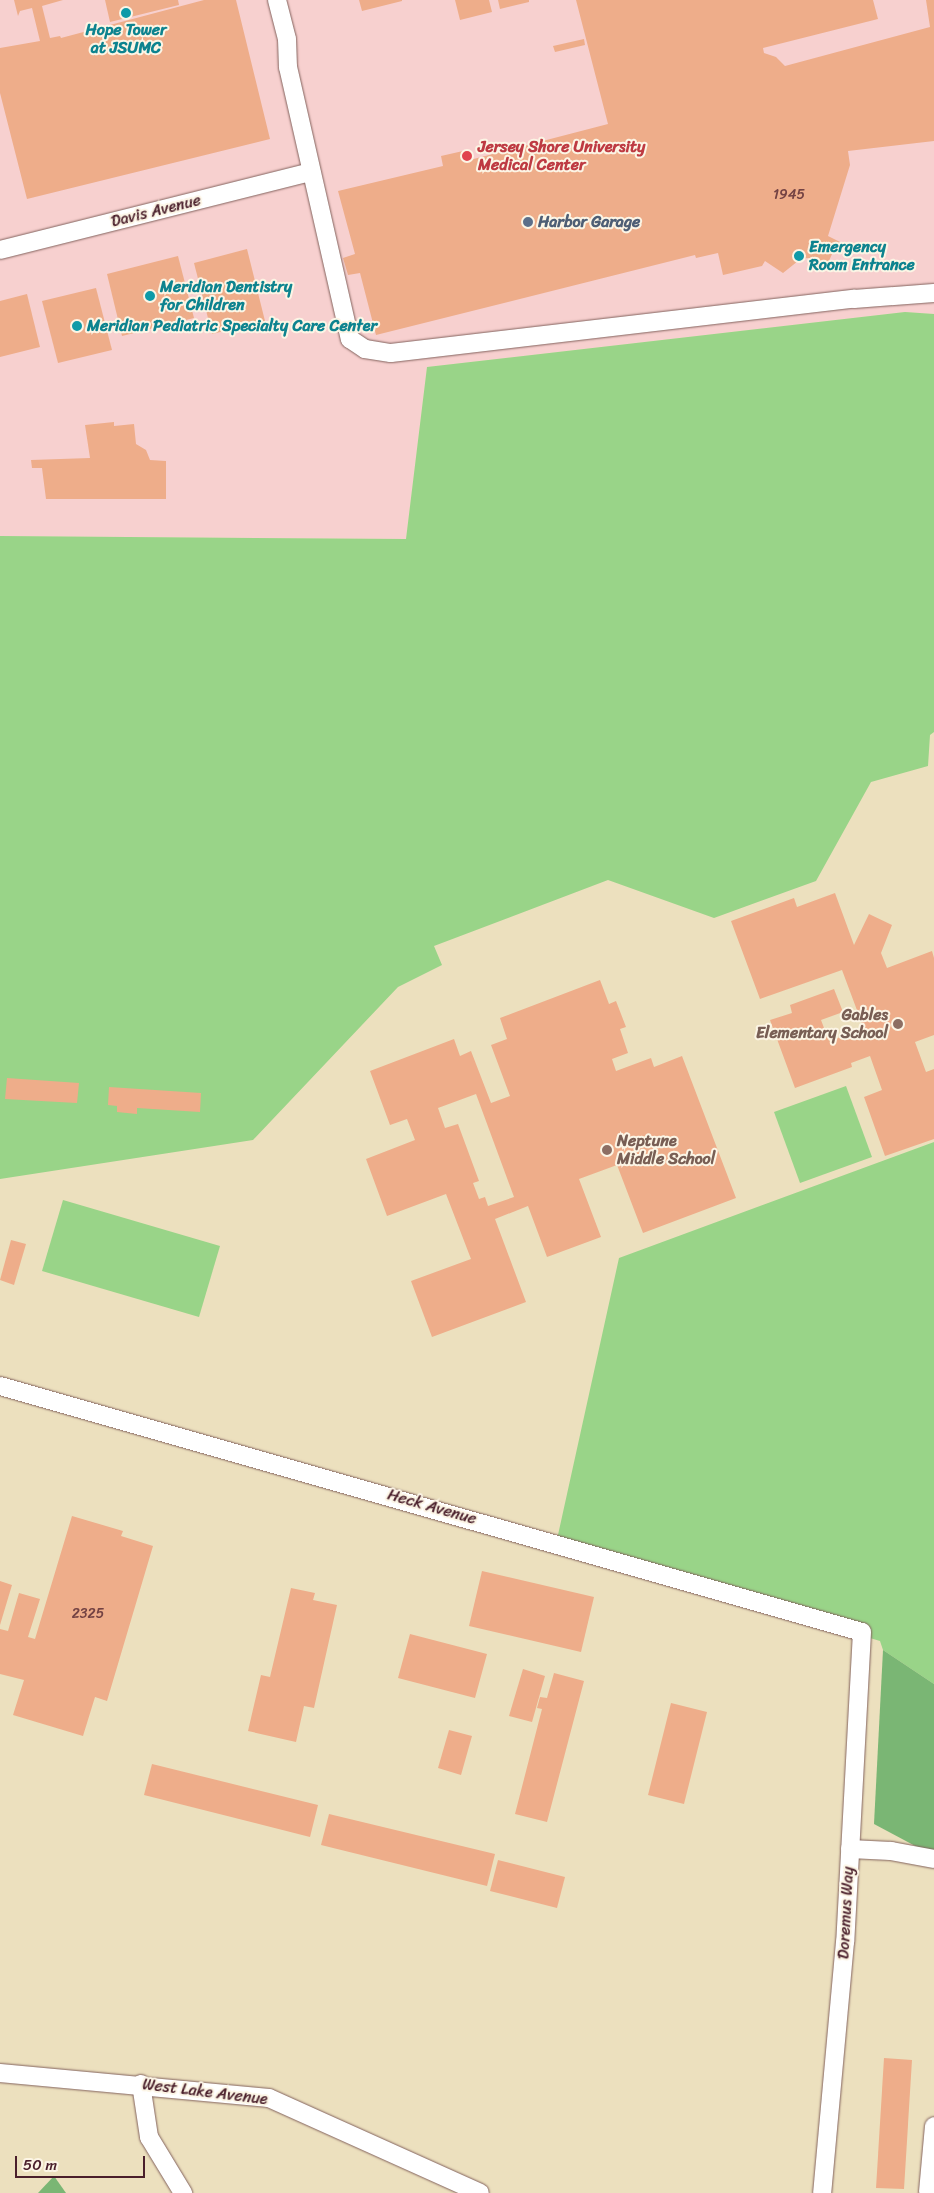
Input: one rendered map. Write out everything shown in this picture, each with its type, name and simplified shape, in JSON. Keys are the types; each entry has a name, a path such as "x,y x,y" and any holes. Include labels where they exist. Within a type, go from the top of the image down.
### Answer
{"street":[{"path":"277,0 287,39 288,67 350,339 374,353 934,292"},
{"name":"Davis Avenue","path":"0,250 311,172"},
{"name":"Heck Avenue","path":"0,1386 862,1632"},
{"name":"Doremus Way","path":"822,2193 845,1942 862,1632"},
{"path":"850,1849 892,1851 934,1859"},
{"name":"West Lake Avenue","path":"0,2074 251,2094 289,2104 480,2193"},
{"path":"141,2084 149,2137 183,2193"},
{"path":"928,2192 934,2126"}],"shaded area":[{"name":"Jersey Shore University Medical Center","path":"0,0 934,0 934,314 905,312 427,367 406,539 0,536"}],"green space":[{"path":"905,312 934,314 934,732 930,735 928,766 871,782 816,881 714,918 608,880 434,946 442,965 398,987 253,1140 0,1179 0,536 406,539 427,367"},
{"path":"846,1086 872,1157 800,1183 774,1112"},
{"path":"934,1142 934,1684 883,1650 880,1641 556,1544 619,1258"},
{"path":"63,1200 220,1246 199,1317 42,1271"},
{"path":"883,1650 934,1684 934,1856 874,1824"},
{"path":"54,2176 66,2193 38,2193"}],"building":[{"path":"14,0 63,0 42,6 50,38 60,36 61,38 204,0 236,0 270,139 27,199 0,93 0,48 40,41 32,8 20,11 18,16"},
{"name":"Hope Tower at JSUMC","path":"105,0 178,0 179,5 110,22"},
{"path":"359,0 402,0 402,1 362,11"},
{"path":"455,0 489,0 492,12 460,20"},
{"path":"498,0 529,0 529,2 500,9"},
{"path":"576,0 873,0 878,19 763,48 764,53 776,57 785,66 930,27 926,0 934,0 934,141 848,151 850,165 828,236 844,244 842,246 837,243 828,263 807,258 798,261 783,273 765,261 762,266 723,275 718,253 696,258 695,255 376,335 360,273 348,275 343,258 355,254 338,191 443,166 441,156 463,151 466,161 608,124"},
{"path":"584,39 585,45 555,52 553,46"},
{"path":"247,249 265,321 212,334 194,263"},
{"name":"Meridian Dentistry for Children","path":"178,256 194,318 122,336 107,274"},
{"name":"Meridian Pediatric Specialty Care Center","path":"96,288 112,350 58,363 42,301"},
{"path":"27,294 40,347 0,357 0,301"},
{"path":"114,422 114,426 134,424 136,444 146,450 150,460 166,461 166,499 46,499 42,468 32,468 31,460 90,458 85,425"},
{"name":"Gables Elementary School","path":"835,893 854,945 869,914 892,925 881,953 887,968 932,951 934,958 934,1035 915,1042 926,1072 934,1069 934,1139 885,1156 864,1097 882,1090 870,1056 851,1063 852,1067 795,1088 770,1020 792,1013 790,1005 834,989 843,1012 821,1020 829,1041 864,1029 842,970 760,999 731,921 794,898 797,907"},
{"name":"Neptune Middle School","path":"600,980 609,1004 616,1001 626,1027 620,1029 628,1053 612,1059 616,1071 651,1058 654,1067 682,1056 736,1198 643,1233 617,1165 579,1179 601,1237 547,1257 528,1206 495,1219 526,1302 432,1337 411,1281 471,1259 446,1194 387,1216 366,1159 415,1140 407,1119 390,1125 370,1071 454,1039 460,1056 471,1051 491,1103 510,1096 491,1045 507,1039 500,1018","holes":["476,1094 514,1197 488,1206 485,1197 479,1199 473,1183 479,1181 458,1124 445,1128 438,1108"]},
{"path":"7,1078 79,1083 77,1103 5,1099"},
{"path":"109,1087 201,1093 200,1112 137,1108 137,1114 117,1112 117,1106 108,1105"},
{"path":"11,1240 26,1244 14,1285 0,1280"},
{"path":"72,1516 123,1531 121,1536 153,1546 107,1701 95,1697 83,1736 13,1715 24,1680 0,1674 0,1629 8,1631 19,1593 40,1599 28,1637 35,1639"},
{"path":"482,1571 594,1597 581,1652 469,1626"},
{"path":"0,1581 12,1585 0,1625"},
{"path":"291,1588 315,1593 313,1600 337,1605 314,1708 304,1706 296,1742 248,1731 261,1675 270,1677"},
{"path":"410,1634 487,1654 475,1698 398,1678"},
{"path":"523,1669 545,1676 532,1722 509,1716"},
{"path":"554,1673 584,1681 547,1822 515,1814 542,1709 537,1708 540,1697 547,1698"},
{"path":"671,1703 707,1712 684,1804 648,1795"},
{"path":"449,1730 472,1736 461,1775 438,1768"},
{"path":"152,1764 318,1805 310,1837 144,1795"},
{"path":"329,1814 495,1854 487,1886 321,1845"},
{"path":"498,1860 565,1877 557,1908 490,1891"},
{"path":"884,2058 912,2060 904,2189 876,2188"}],"place":[{"name":"Hope Tower at JSUMC","path":"126,13"},
{"name":"Jersey Shore University Medical Center","path":"467,156"},
{"name":"Harbor Garage","path":"528,222"},
{"name":"Emergency Room Entrance","path":"799,256"},
{"name":"Meridian Dentistry for Children","path":"150,296"},
{"name":"Meridian Pediatric Specialty Care Center","path":"77,326"},
{"name":"Gables Elementary School","path":"898,1024"},
{"name":"Neptune Middle School","path":"607,1150"}]}
